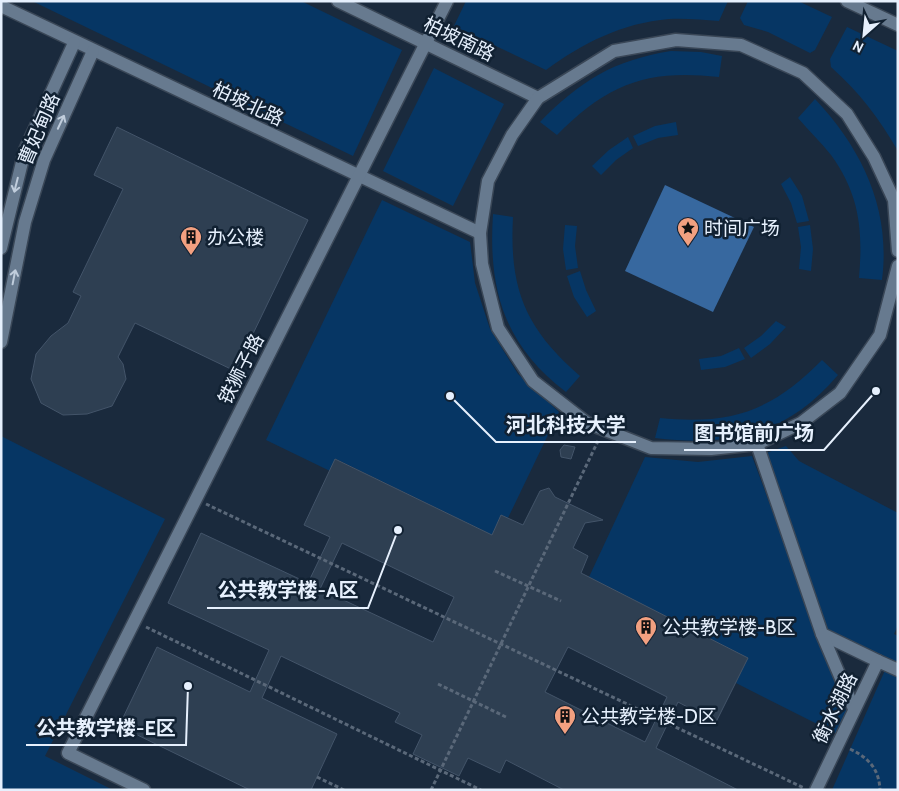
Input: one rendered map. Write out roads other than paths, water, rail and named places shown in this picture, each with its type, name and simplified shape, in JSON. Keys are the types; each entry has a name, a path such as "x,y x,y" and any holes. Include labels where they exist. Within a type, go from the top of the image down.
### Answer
{"lane":[{"name":"柏坡南路","path":"338,1 538,98"},
{"name":"铁狮子路","path":"144,790 68,753 360,178 447,1"},
{"path":"847,1 868,6 898,26"},
{"name":"柏坡北路","path":"1,6 74,43 480,233"},
{"path":"898,252 896,200 874,157 847,114 803,73 741,45 676,40 614,51 538,98 512,135 488,181 480,233 482,264 498,328 533,381 587,423 651,448 711,449 757,444 801,423 840,393 880,335 898,266"},
{"name":"曹妃甸路","path":"1,248 25,150 74,43"},
{"name":"曹妃甸路","path":"1,342 25,222 44,160 93,52"},
{"path":"757,444 822,634 854,709"},
{"path":"822,634 878,662"},
{"name":"衡水湖路","path":"816,790 878,662 898,670"}],"place":[{"name":"时间广场","path":"688,247"},
{"name":"办公楼","path":"191,256"},
{"name":"图书馆前广场","path":"876,391"},
{"name":"河北科技大学","path":"450,396"},
{"name":"公共教学楼-A区","path":"398,530"},
{"name":"公共教学楼-B区","path":"646,646"},
{"name":"公共教学楼-E区","path":"188,686"},
{"name":"公共教学楼-D区","path":"565,735"}]}
